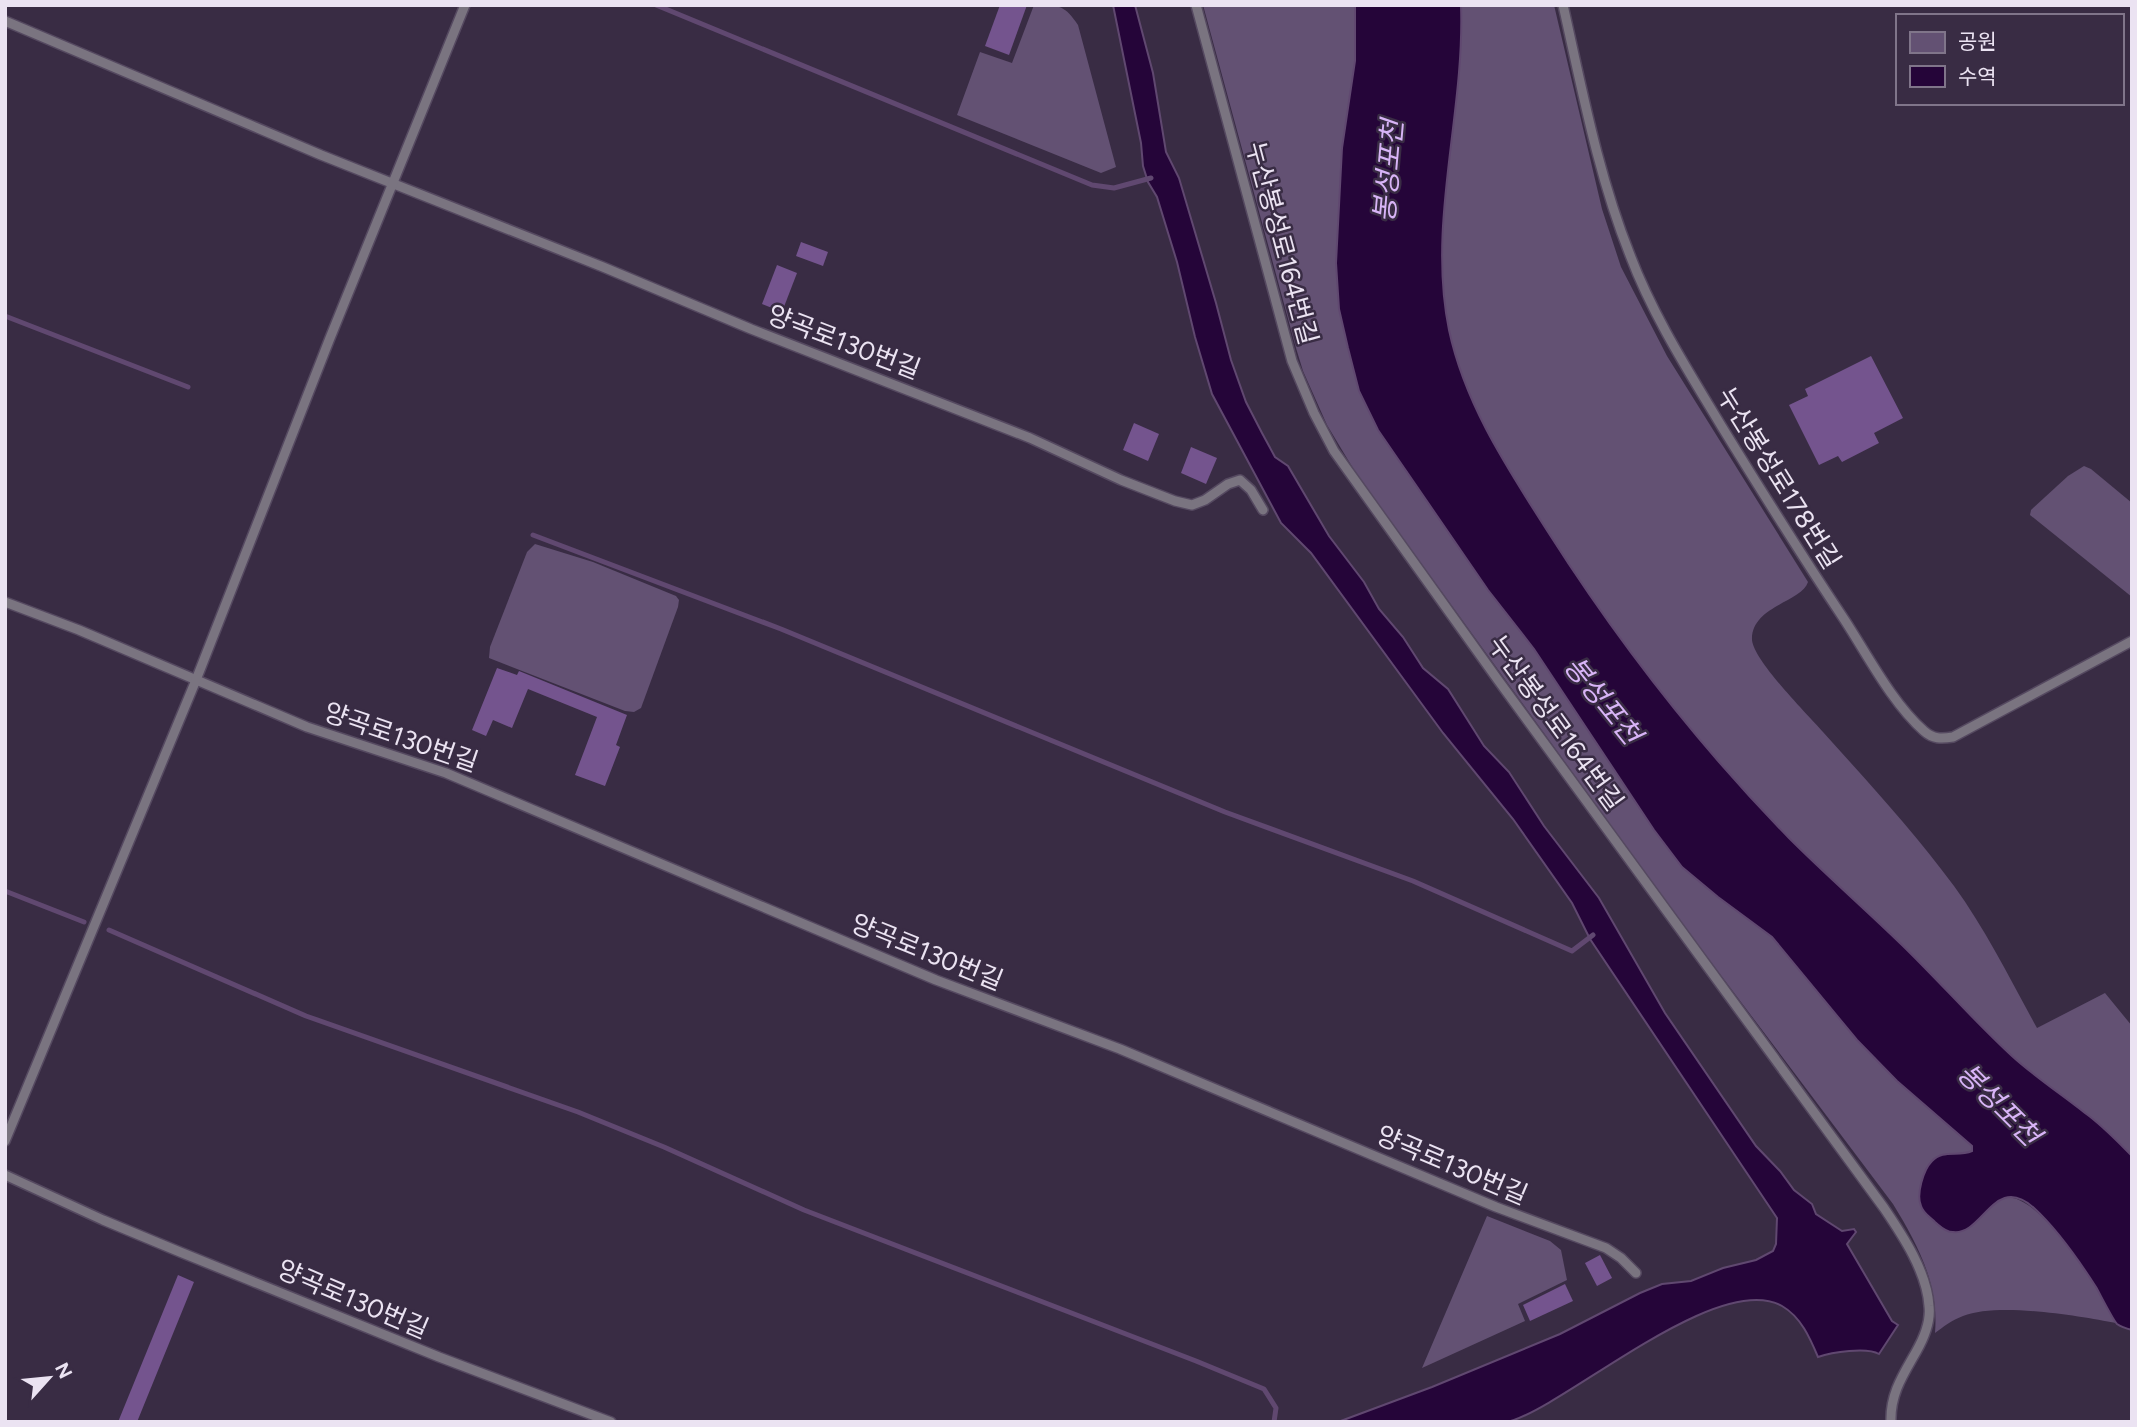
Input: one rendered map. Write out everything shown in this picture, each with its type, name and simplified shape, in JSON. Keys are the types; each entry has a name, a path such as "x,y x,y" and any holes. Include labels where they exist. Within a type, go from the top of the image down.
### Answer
{"lane":[{"path":"5,1141 195,680 465,5"},
{"name":"누산봉성로164번길","path":"1196,5 1292,361 1334,451 1450,615 1884,1208 1912,1255 1926,1292 1928,1323 1923,1340 1892,1398 1891,1422"},
{"name":"누산봉성로178번길","path":"1563,5 1611,201 1630,257 1657,315 1792,542 1897,700 1922,730 1932,737 1953,737 2132,640"},
{"path":"5,21 394,184"},
{"name":"양곡로130번길","path":"394,184 751,329 1030,438 1121,480 1175,501 1192,505 1240,480 1263,510"},
{"name":"양곡로130번길","path":"5,602 79,630 307,727 446,773 936,980 1120,1049 1496,1207 1606,1248 1636,1273"},
{"name":"양곡로130번길","path":"5,1175 180,1252 439,1357 611,1422"}],"green space":[{"path":"1034,5 1060,7 1069,13 1078,25 1116,167 1101,173 957,115 980,52 1012,63"},
{"path":"1203,5 1355,5 1355,61 1342,148 1336,263 1339,309 1359,391 1378,430 1488,590 1534,649 1654,830 1682,867 1772,937 1972,1146 1972,1152 1936,1158 1925,1170 1951,1232 1967,1227 1996,1201 2004,1198 2019,1200 2052,1226 2098,1290 2116,1323 2039,1312 1997,1310 1963,1316 1935,1333 1934,1298 1930,1281 1911,1235 1893,1204 1680,921 1357,475 1327,425 1296,348"},
{"path":"1461,5 1554,5 1602,209 1621,267 1667,356 1808,582 1797,595 1759,619 1752,640 1755,649 1782,687 1890,807 1954,886 1987,938 2037,1028 2105,993 2132,1026 2132,1156 2091,1118 1998,1043 1902,945 1789,838 1736,781 1659,692 1612,630 1501,456 1465,383 1449,330 1443,289 1444,208 1458,87"},
{"path":"2084,466 2132,503 2132,597 2030,515 2031,510 2068,476"},
{"path":"535,544 593,562 676,596 679,600 641,708 634,712 625,711 489,658 490,647 527,552"},
{"path":"1487,1216 1550,1241 1561,1250 1567,1280 1518,1304 1525,1321 1422,1368"}],"water":[{"path":"1113,5 1135,5 1153,73 1166,152 1179,178 1231,360 1246,402 1275,457 1288,466 1329,536 1364,582 1379,609 1403,637 1423,668 1448,689 1484,746 1509,772 1544,826 1599,898 1665,1013 1756,1146 1794,1190 1812,1204 1816,1214 1842,1231 1854,1229 1856,1232 1847,1244 1892,1321 1898,1325 1879,1354 1858,1351 1818,1357 1795,1316 1782,1306 1755,1300 1722,1306 1685,1321 1540,1408 1509,1422 1338,1422 1432,1387 1560,1334 1662,1284 1691,1281 1723,1268 1756,1260 1773,1251 1776,1244 1777,1218 1590,939 1572,903 1513,819 1443,733 1311,553 1281,523 1212,394 1177,262 1157,197 1143,166 1141,143"},
{"name":"봉성포천","path":"1355,5 1461,5 1458,87 1444,208 1443,289 1456,358 1477,410 1503,460 1575,573 1631,653 1691,729 1755,803 2012,1056 2097,1123 2132,1156 2132,1330 2117,1324 2067,1245 2034,1208 2020,1199 2009,1197 1999,1201 1963,1231 1945,1230 1925,1213 1919,1196 1929,1165 1941,1155 1972,1151 1972,1146 1897,1081 1857,1040 1772,937 1682,867 1654,830 1534,649 1488,590 1378,430 1359,391 1348,348 1339,309 1336,263 1342,148 1355,61"}],"building":[{"path":"1000,5 1027,5 1009,55 985,46"},
{"path":"801,242 828,252 823,266 796,256"},
{"path":"777,265 797,273 782,312 762,304"},
{"path":"1871,356 1903,418 1874,433 1879,443 1842,462 1838,456 1819,465 1789,405 1808,396 1805,389"},
{"path":"1134,423 1159,434 1148,461 1123,450"},
{"path":"1191,447 1217,458 1206,484 1181,473"},
{"path":"497,668 517,675 519,671 627,715 616,745 620,747 605,786 575,775 597,717 528,689 512,728 493,720 486,736 472,730"},
{"path":"1600,1255 1612,1278 1597,1286 1585,1263"},
{"path":"178,1275 194,1282 137,1422 118,1422"},
{"path":"1565,1284 1573,1301 1530,1321 1523,1305"}],"waterway":[{"path":"656,5 1092,185 1114,188 1151,178"},
{"path":"5,316 188,387"},
{"path":"533,535 781,629 1225,812 1413,881 1572,951 1593,935"},
{"path":"5,891 84,922"},
{"path":"109,930 306,1016 578,1112 664,1147 804,1210 1264,1389 1276,1408 1274,1422"}]}
